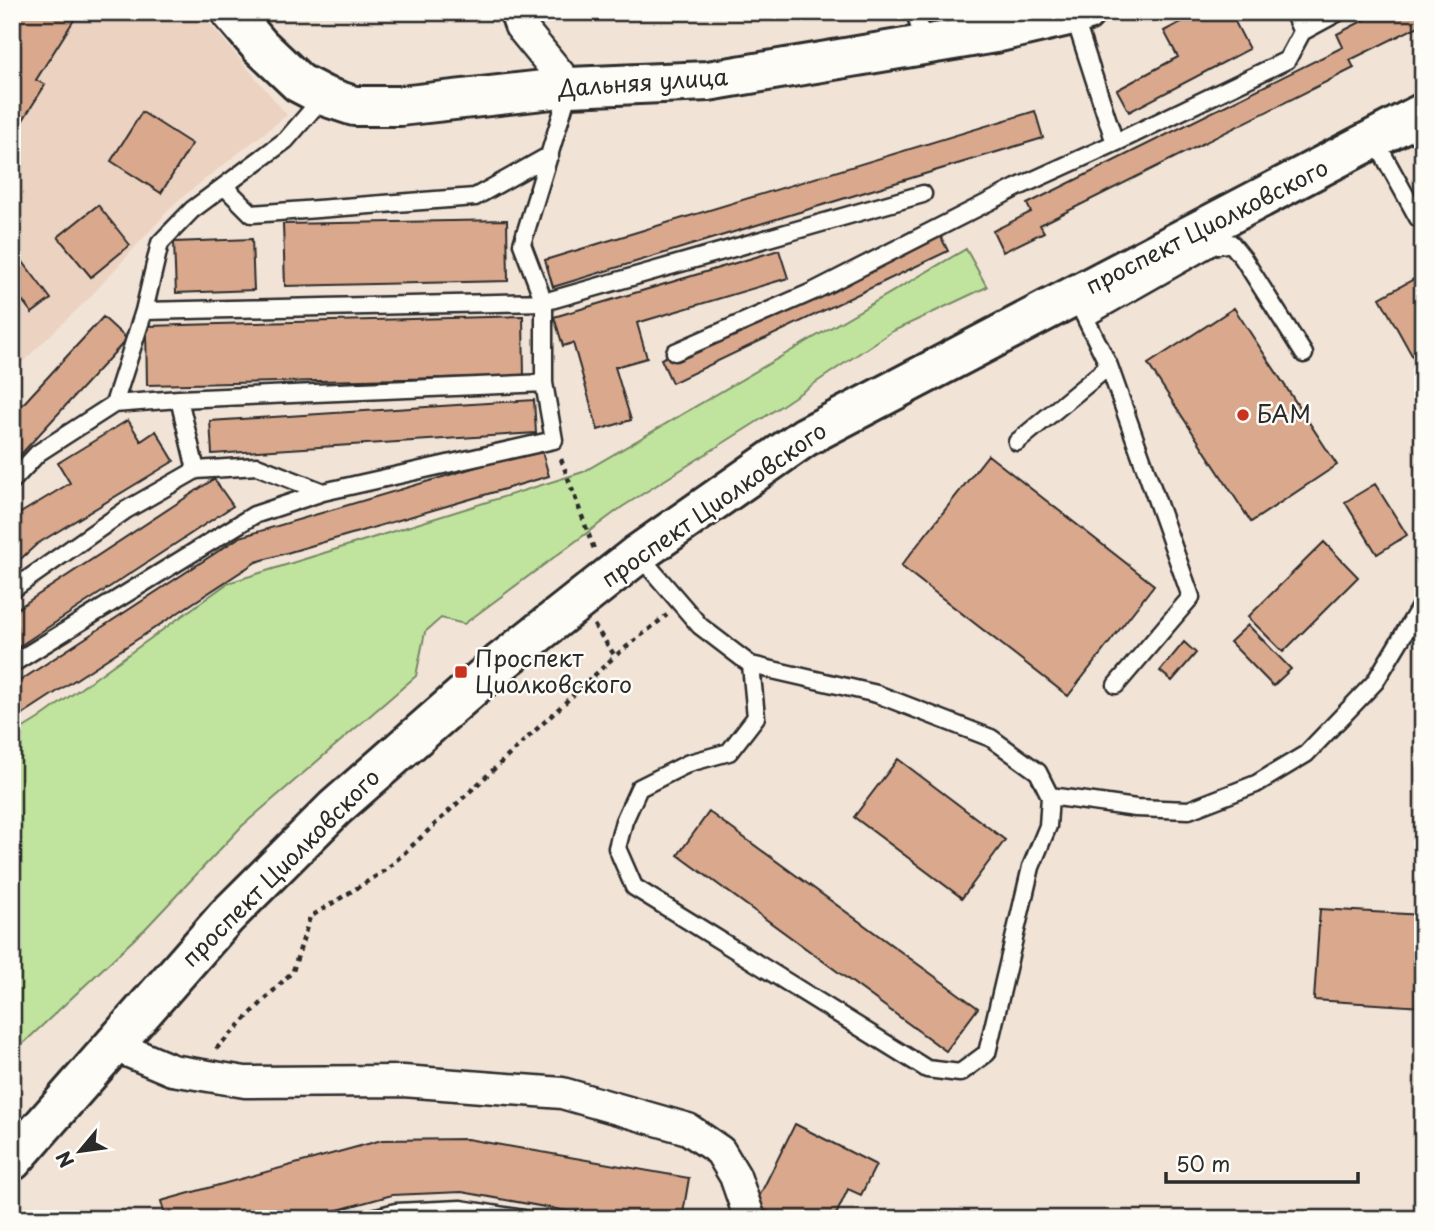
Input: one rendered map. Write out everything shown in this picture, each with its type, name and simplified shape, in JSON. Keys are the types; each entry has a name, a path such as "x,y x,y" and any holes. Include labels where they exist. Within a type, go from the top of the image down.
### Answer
{"main road":[{"name":"Дальняя улица","path":"231,12 260,46 299,83 324,96 354,106 400,106 570,87 708,81 920,29 1079,14"},
{"name":"проспект Циолковского","path":"12,1161 226,917 335,808 500,663 638,554 805,437 1081,307 1423,113"}],"street":[{"path":"515,12 520,26 570,87"},
{"path":"115,1046 172,1070 245,1082 402,1081 562,1093 688,1129 720,1152 735,1176 750,1219"}],"lane":[{"path":"1293,12 1302,32"},
{"path":"675,352 814,291 1016,188 1287,60 1302,32 1339,12"},
{"path":"1079,14 1115,143"},
{"path":"12,664 254,515 323,492 554,440 544,383 544,302 522,244 570,87"},
{"path":"114,404 144,311 160,243 192,210 286,140 324,96"},
{"path":"1375,140 1418,218 1423,216"},
{"path":"224,186 252,214 475,197 550,155"},
{"path":"144,311 544,302 923,194"},
{"path":"1116,685 1191,597 1109,366 1081,307 1213,246 1231,243 1304,354"},
{"path":"1017,442 1109,366"},
{"path":"12,481 38,453 114,404 544,383"},
{"path":"179,399 196,470"},
{"path":"12,590 126,510 196,470 257,466 323,492"},
{"path":"638,554 700,626 751,665 877,694 991,738 1038,772 1050,796 1048,826 1031,867 987,1053 960,1073 928,1069 634,887 617,848 624,821 639,788 689,763 729,752 756,717 751,665"},
{"path":"1050,796 1136,808 1189,810 1256,784 1306,754 1375,682 1423,602"},
{"path":"369,1219 396,1212 461,1209 524,1219"}],"path":[{"path":"554,440 605,580"},
{"path":"192,1073 293,971 310,917 386,870 615,656"}],"shaded area":[{"path":"12,12 200,12 287,115 176,202 89,298 12,372"}],"green space":[{"path":"966,249 987,287 891,332 766,416 622,507 464,624 441,618 425,632 416,676 242,826 145,929 12,1054 12,735 228,583 583,472"}],"building":[{"path":"12,12 79,12 36,80 45,85 18,128 12,125"},
{"path":"1200,12 1230,12 1249,49 1129,112 1117,90 1178,57 1164,31"},
{"path":"1380,12 1423,12 1423,24 1350,60 1354,68 1040,225 1044,232 1003,252 993,231 1031,212 1027,204 1343,47 1337,34"},
{"path":"1035,111 1043,138 553,287 545,260"},
{"path":"142,112 192,144 161,193 111,161"},
{"path":"98,205 130,245 91,277 58,237"},
{"path":"507,220 508,281 285,286 283,224"},
{"path":"936,227 948,251 672,383 661,359"},
{"path":"252,239 254,290 176,293 174,242"},
{"path":"14,250 51,299 32,313 12,287"},
{"path":"779,250 788,278 637,323 647,358 615,367 631,420 598,430 573,343 563,346 554,317"},
{"path":"1423,274 1423,366 1419,368 1380,298"},
{"name":"БАМ","path":"1234,308 1337,465 1251,522 1148,364"},
{"path":"523,316 524,376 147,385 146,326"},
{"path":"103,317 127,339 12,464 12,416"},
{"path":"534,400 536,433 212,454 210,421"},
{"path":"128,420 141,441 156,431 174,461 37,544 12,567 12,520 70,483 58,463"},
{"path":"541,448 549,476 256,562 12,721 12,686 240,537"},
{"path":"988,455 1154,585 1068,696 901,566"},
{"path":"214,479 233,506 12,651 12,612"},
{"path":"1375,484 1407,535 1377,554 1345,502"},
{"path":"1324,542 1358,577 1283,652 1248,617"},
{"path":"1248,625 1291,669 1273,686 1230,642"},
{"path":"1184,642 1196,653 1172,681 1160,671"},
{"path":"898,759 1005,840 962,898 854,817"},
{"path":"709,812 978,1008 946,1051 678,855"},
{"path":"1320,909 1423,915 1423,1007 1314,1000"},
{"path":"795,1124 876,1165 861,1195 848,1189 834,1219 782,1219 755,1205"},
{"path":"467,1139 689,1178 682,1219 611,1219 462,1192 392,1195 305,1219 166,1219 161,1201 382,1140"}],"place":[{"name":"БАМ","path":"1243,415"},
{"name":"Проспект Циолковского","path":"461,672"}]}
